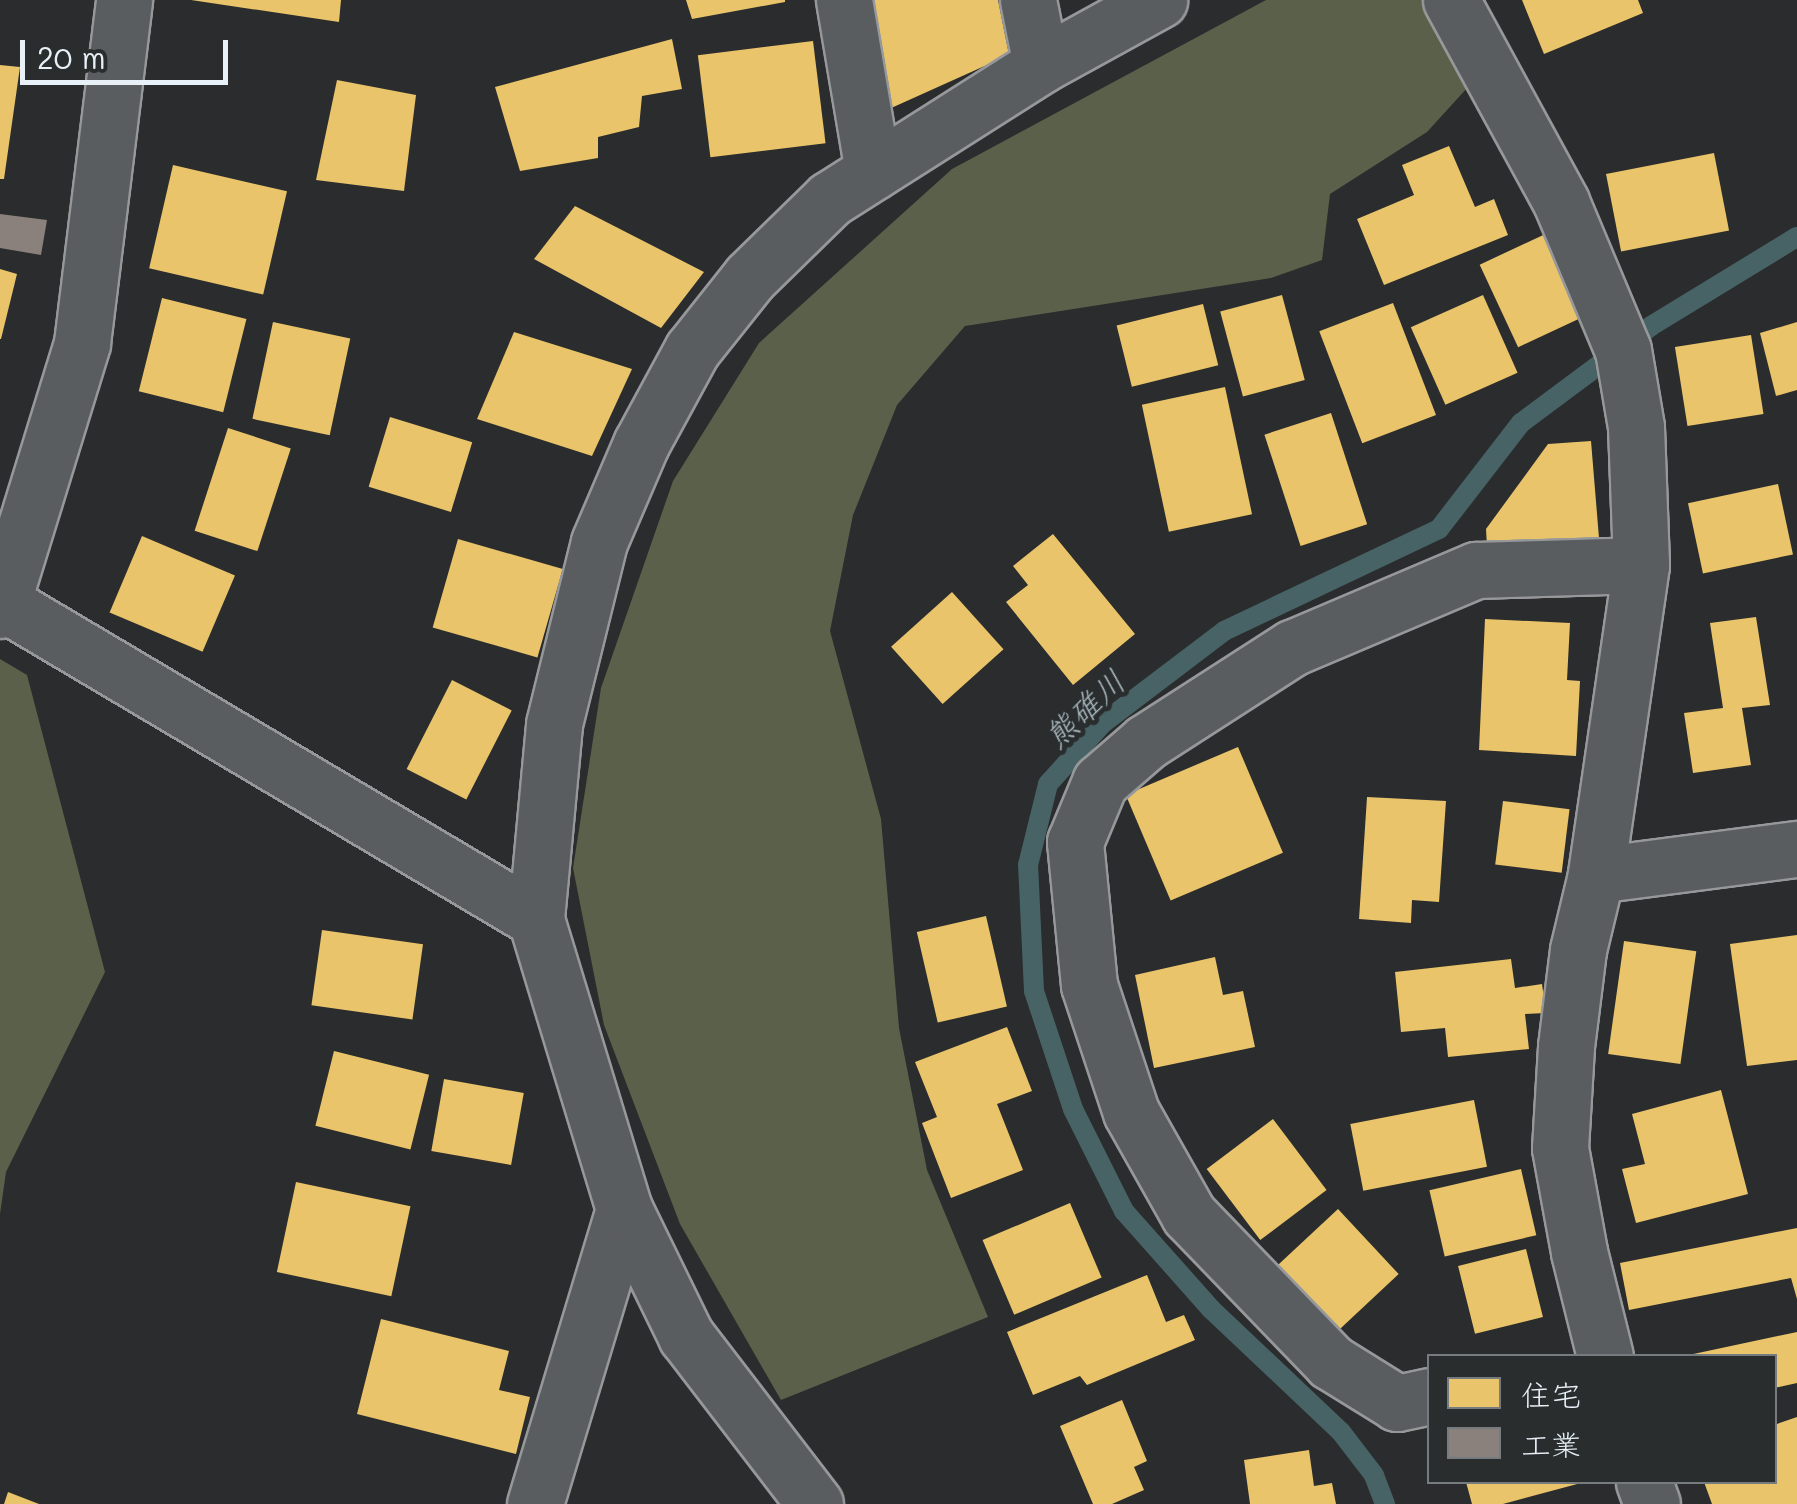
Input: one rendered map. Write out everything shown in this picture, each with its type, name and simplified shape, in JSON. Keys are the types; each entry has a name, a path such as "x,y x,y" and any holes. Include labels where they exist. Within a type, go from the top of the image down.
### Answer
{"street":[{"path":"124,0 82,343 1,604 536,919"},
{"path":"844,0 874,172"},
{"path":"1028,0 1041,65"},
{"path":"815,1504 686,1336 624,1209 536,919 554,724 599,542 641,444 692,350 750,277 830,200 1041,65 1159,0"},
{"path":"1451,0 1562,202 1623,350 1636,427 1641,564 1596,875 1578,950 1566,1046 1560,1148 1579,1252 1604,1354"},
{"path":"1427,1397 1397,1403 1331,1362 1190,1215 1132,1112 1089,985 1075,842 1100,782 1146,742 1292,648 1476,570 1641,564"},
{"path":"1596,875 1797,849"},
{"path":"536,1504 624,1209"}],"green space":[{"path":"1266,0 1429,0 1468,87 1427,132 1330,194 1322,260 1271,278 965,326 897,405 853,515 830,631 881,819 899,1028 927,1170 988,1317 781,1400 680,1224 604,1025 573,868 601,688 673,481 759,343 952,169"},
{"path":"0,659 27,675 105,972 6,1172 0,1214"}],"building: 住宅":[{"path":"191,0 341,0 339,22"},
{"path":"686,0 785,0 785,2 692,19"},
{"path":"874,0 998,0 1009,55 889,109"},
{"path":"1522,0 1638,0 1643,13 1544,54"},
{"path":"672,39 682,89 642,96 639,127 598,137 598,158 520,171 495,87"},
{"path":"813,41 826,143 710,157 698,55"},
{"path":"0,65 20,67 4,179 0,179"},
{"path":"337,80 416,95 404,191 316,180"},
{"path":"1449,146 1475,207 1494,199 1508,235 1384,285 1357,219 1414,195 1402,165"},
{"path":"1714,153 1729,231 1621,252 1606,174"},
{"path":"173,165 287,191 263,295 149,268"},
{"path":"575,206 704,272 661,328 534,259"},
{"path":"1554,230 1592,312 1518,347 1480,265"},
{"path":"0,269 17,274 1,339 0,339"},
{"path":"1282,295 1305,380 1243,397 1220,312"},
{"path":"1483,295 1518,373 1445,405 1411,327"},
{"path":"162,298 246,319 223,412 139,391"},
{"path":"1393,303 1436,415 1362,443 1319,331"},
{"path":"1203,304 1218,365 1132,387 1117,326"},
{"path":"273,322 350,338 330,435 252,419"},
{"path":"1797,322 1797,390 1776,396 1760,333"},
{"path":"514,332 632,369 592,456 477,419"},
{"path":"1751,335 1764,414 1687,426 1675,347"},
{"path":"1225,387 1252,514 1169,532 1142,405"},
{"path":"1331,413 1367,524 1301,546 1264,435"},
{"path":"390,417 472,442 451,512 369,487"},
{"path":"228,428 291,448 257,551 195,531"},
{"path":"1591,441 1599,538 1487,547 1486,529 1548,444"},
{"path":"1778,484 1793,554 1703,574 1688,503"},
{"path":"1053,534 1135,634 1073,685 1006,602 1028,585 1013,566"},
{"path":"142,536 235,575 203,652 110,612"},
{"path":"458,539 563,569 537,657 433,627"},
{"path":"952,592 1004,649 943,704 891,647"},
{"path":"1756,617 1770,705 1742,708 1751,765 1693,773 1684,713 1723,708 1710,623"},
{"path":"1485,619 1570,623 1567,680 1580,681 1576,756 1479,750"},
{"path":"452,680 512,710 466,800 407,769"},
{"path":"1238,747 1283,853 1171,901 1126,795"},
{"path":"1367,797 1446,801 1439,902 1412,900 1411,923 1359,919"},
{"path":"1503,801 1570,809 1562,873 1495,865"},
{"path":"986,916 1007,1007 938,1023 917,932"},
{"path":"322,930 423,944 412,1019 311,1005"},
{"path":"1797,935 1797,1060 1747,1066 1730,944"},
{"path":"1624,941 1696,951 1680,1064 1608,1054"},
{"path":"1215,957 1223,995 1243,991 1255,1047 1154,1068 1135,975"},
{"path":"1511,959 1515,988 1542,984 1546,1013 1525,1014 1529,1049 1448,1057 1445,1028 1401,1032 1395,972"},
{"path":"1007,1027 1032,1091 997,1104 1023,1170 951,1198 922,1123 937,1117 915,1062"},
{"path":"334,1051 429,1075 410,1149 315,1126"},
{"path":"444,1079 524,1093 511,1165 431,1151"},
{"path":"1721,1090 1748,1194 1636,1223 1622,1169 1645,1164 1632,1114"},
{"path":"1474,1100 1487,1167 1363,1191 1350,1124"},
{"path":"1273,1119 1327,1190 1260,1240 1207,1169"},
{"path":"1521,1169 1536,1235 1445,1256 1429,1190"},
{"path":"296,1182 410,1206 391,1296 277,1272"},
{"path":"1070,1203 1102,1278 1014,1315 983,1240"},
{"path":"1338,1209 1399,1274 1337,1331 1277,1266"},
{"path":"1797,1228 1797,1299 1791,1278 1629,1310 1620,1263"},
{"path":"1526,1249 1543,1317 1475,1334 1458,1266"},
{"path":"1147,1275 1166,1322 1184,1315 1195,1340 1087,1385 1080,1376 1033,1395 1007,1332"},
{"path":"381,1319 509,1351 499,1390 530,1397 516,1454 357,1414"},
{"path":"1797,1332 1797,1383 1777,1387 1777,1354 1693,1354"},
{"path":"1122,1400 1147,1461 1134,1467 1144,1490 1112,1504 1093,1504 1060,1426"},
{"path":"1797,1417 1797,1504 1712,1504 1705,1484 1777,1484 1777,1424"},
{"path":"1309,1450 1314,1486 1332,1483 1336,1504 1250,1504 1244,1460"},
{"path":"1467,1484 1577,1484 1503,1504 1472,1504"},
{"path":"8,1492 39,1504 4,1504"}],"building: 工業":[{"path":"0,214 47,220 41,255 0,248"}],"waterway":[{"name":"熊碓川","path":"1385,1504 1374,1475 1341,1432 1211,1309 1124,1211 1073,1109 1034,991 1028,865 1048,784 1103,723 1224,631 1439,529 1521,423 1651,326 1797,237"}]}
